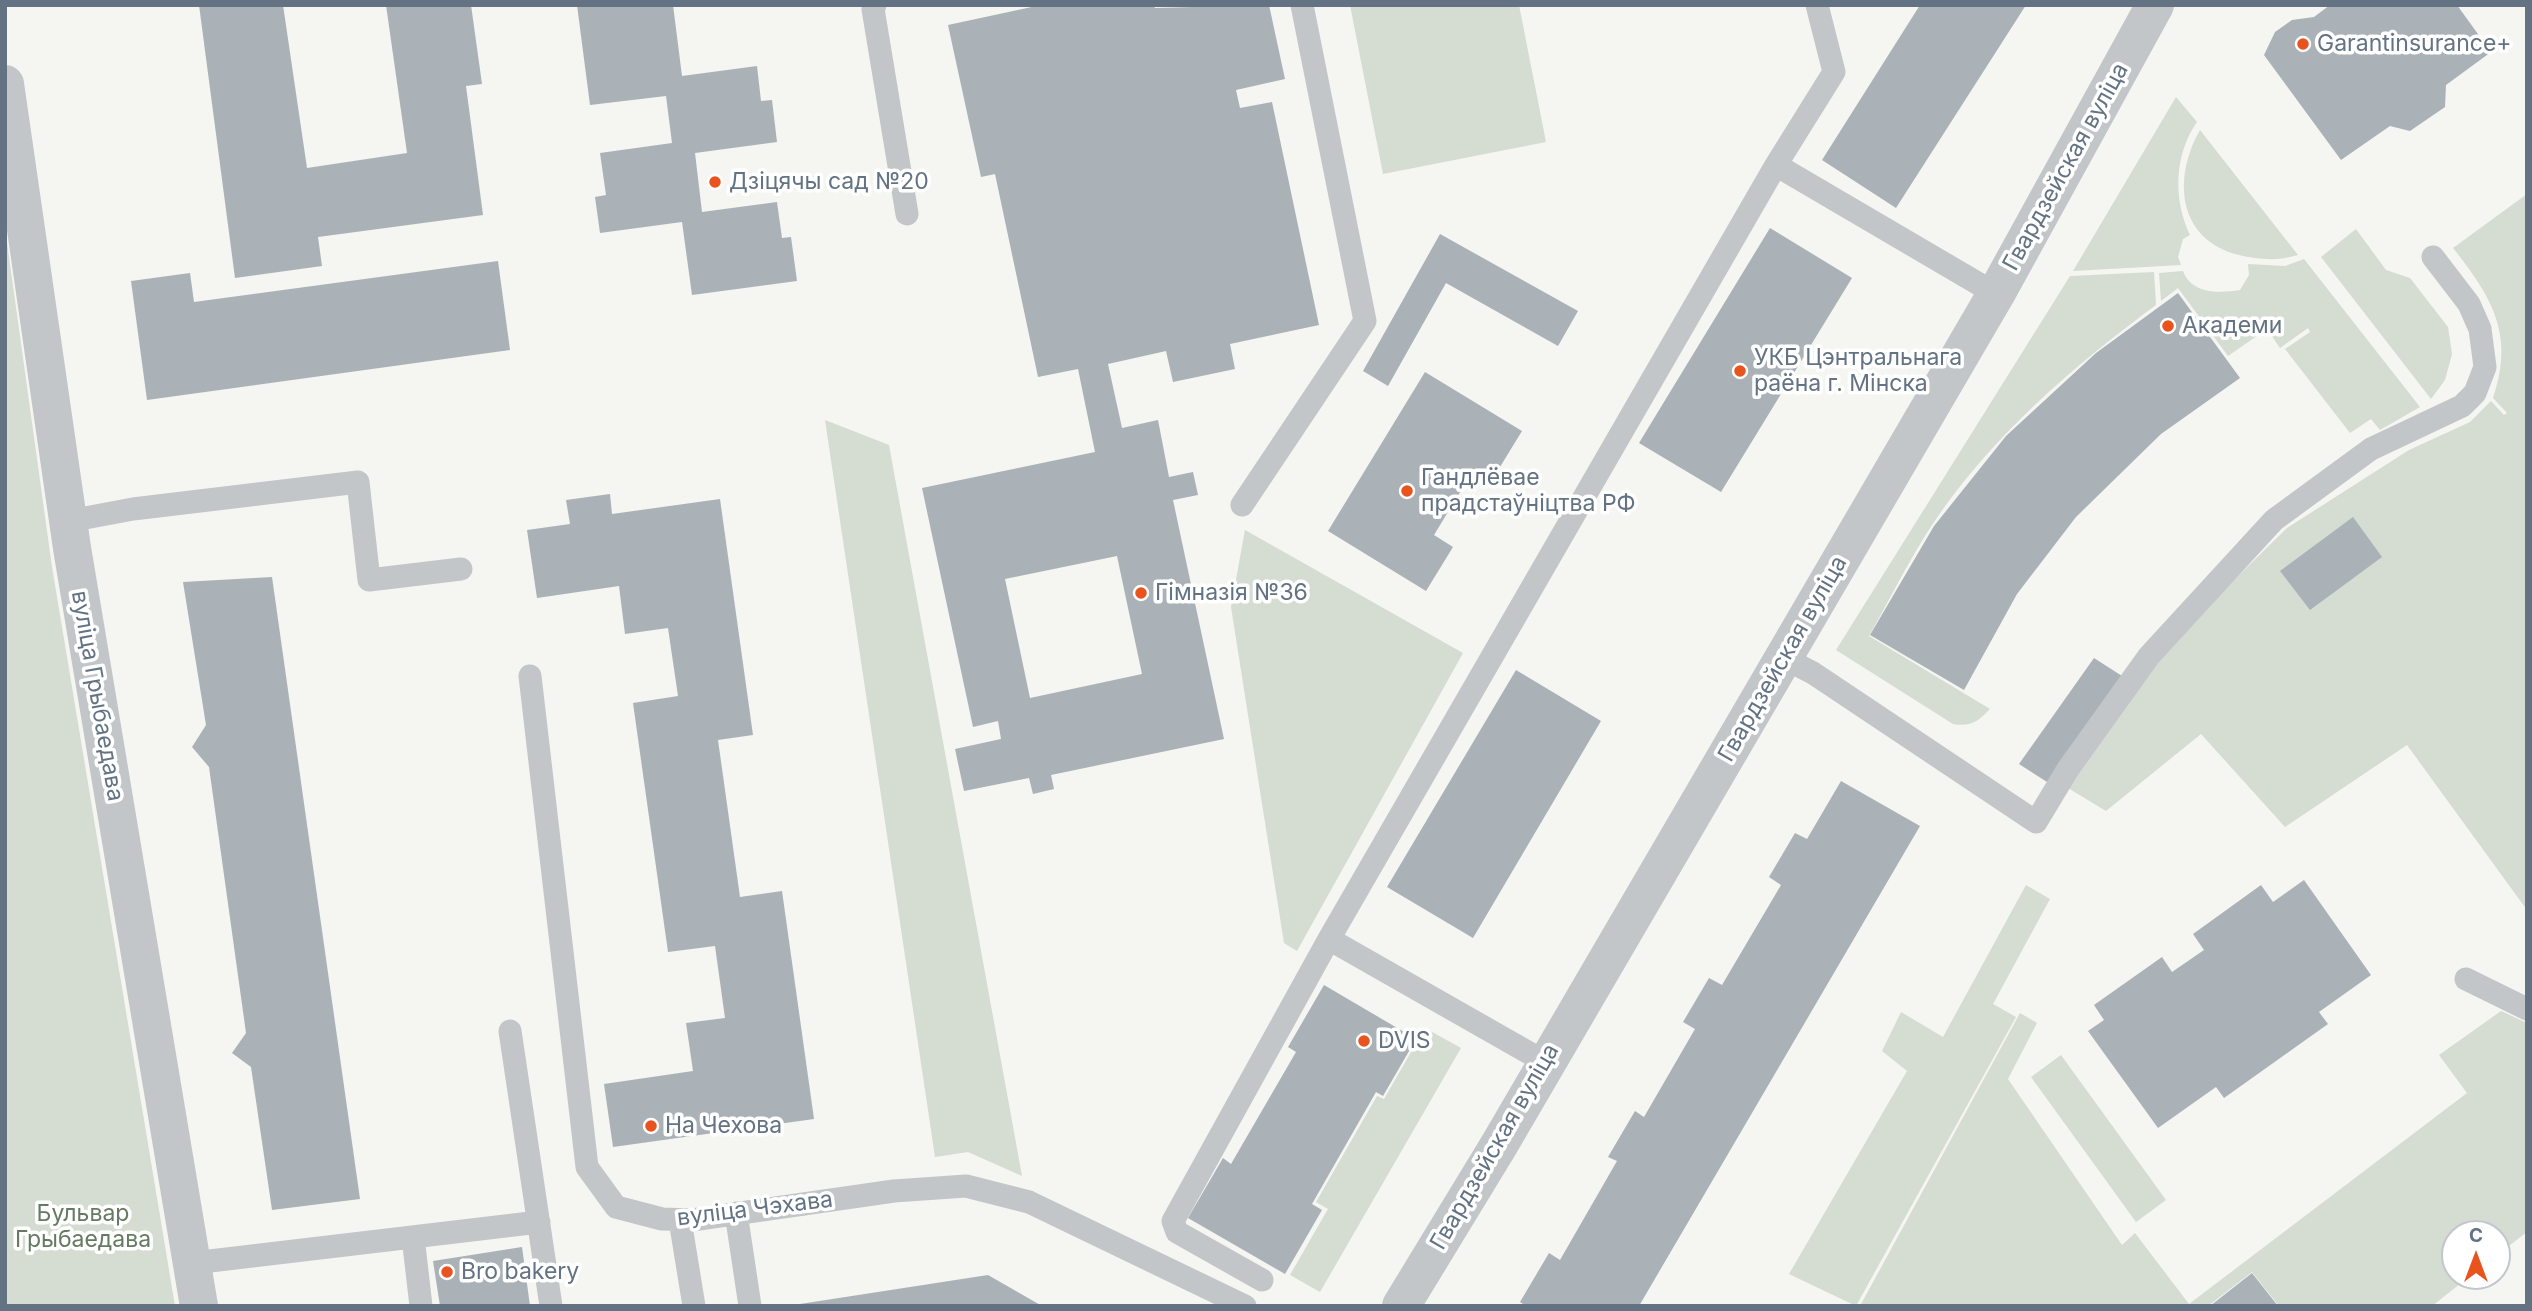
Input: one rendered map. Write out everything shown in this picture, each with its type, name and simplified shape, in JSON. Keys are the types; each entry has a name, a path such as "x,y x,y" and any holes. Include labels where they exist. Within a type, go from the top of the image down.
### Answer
{"street":[{"name":"Гвардзейская вуліца","path":"1401,1306 1499,1145 1545,1062 1996,294 2155,5"},
{"name":"вуліца Грыбаедава","path":"5,84 69,522 199,1306"}],"lane":[{"path":"875,5 873,9 907,214"},
{"path":"1242,505 1365,321 1302,5"},
{"path":"1262,1280 1177,1232 1173,1221 1329,939 1776,165 1834,72 1817,5"},
{"path":"1776,165 1996,294"},
{"path":"1784,658 1813,673 2036,822 2068,769 2148,656 2274,520 2371,449 2462,406 2475,393 2485,367 2480,329 2469,304 2433,257"},
{"path":"69,522 133,509 358,482 369,580 461,569"},
{"name":"вуліца Чэхава","path":"530,676 587,1167 616,1207 662,1219 680,1220 894,1191 966,1186 1029,1202 1245,1306"},
{"path":"1329,939 1545,1062"},
{"path":"2466,979 2527,1009"},
{"path":"510,1031 551,1306"},
{"path":"736,1213 750,1306"},
{"path":"680,1220 694,1306"},
{"path":"193,1263 539,1222"},
{"path":"412,1237 422,1306"}],"green space":[{"path":"1350,5 1519,5 1546,142 1383,174"},
{"path":"2176,97 2197,122 2184,149 2178,177 2181,207 2190,235 2183,239 2178,257 2181,265 2073,271"},
{"path":"2200,130 2298,255 2262,259 2239,255 2219,247 2203,236 2192,222 2184,187 2191,149"},
{"path":"2527,194 2527,910 2407,745 2285,827 2201,734 2106,811 2068,788 2156,665 2194,619 2287,528 2409,450 2470,422 2491,401 2504,415 2507,413 2493,398 2502,355 2496,318 2479,283 2453,248"},
{"name":"Бульвар Грыбаедава","path":"5,228 52,567 175,1306 5,1306"},
{"path":"2356,229 2386,270 2410,278 2448,327 2452,354 2445,380 2431,399 2321,257"},
{"path":"2304,259 2420,407 2380,430 2371,419 2350,433 2285,349 2310,332 2308,328 2280,348 2267,329 2228,356 2178,288 2161,301 2159,273 2183,271 2193,285 2207,291 2232,291 2240,290 2249,275 2248,264 2285,266"},
{"path":"2154,272 2156,305 2064,379 1980,462 1932,525 1869,636 1990,709 1973,722 1965,725 1953,724 1836,650 2070,276"},
{"path":"825,420 889,445 1022,1176 968,1152 935,1157"},
{"path":"1245,530 1463,653 1297,951 1284,943 1231,607"},
{"path":"2026,885 2050,899 1993,1004 2016,1017 1856,1306 1789,1274 1907,1071 1882,1051 1901,1012 1943,1037"},
{"path":"2501,1011 2527,1023 2527,1232 2511,1244 2511,1220 2441,1220 2441,1290 2452,1290 2432,1306 2279,1306 2252,1272 2208,1306 1860,1306 2020,1013 2037,1023 2008,1079 2122,1245 2135,1233 2189,1304 2467,1093 2439,1055"},
{"path":"1425,1028 1461,1048 1320,1292 1290,1275 1328,1209 1316,1202 1377,1096 1384,1099"},
{"path":"2061,1055 2166,1200 2136,1222 2031,1077"}],"building":[{"path":"199,5 283,5 307,168 407,153 386,5 471,5 482,84 466,86 483,215 318,237 322,266 235,278"},
{"path":"577,5 673,5 682,76 757,66 761,101 772,100 777,142 695,153 702,212 777,202 782,238 791,237 797,281 692,295 682,222 600,233 595,197 606,195 600,153 672,143 666,96 590,105"},
{"path":"1041,5 1154,5 1155,8 1269,5 1285,79 1236,90 1240,108 1272,102 1319,325 1230,344 1235,369 1173,382 1166,351 1108,364 1122,428 1158,420 1169,477 1193,472 1198,495 1173,500 1224,739 1051,775 1054,789 1033,794 1029,778 964,791 955,749 1001,739 998,721 973,727 922,488 1095,452 1078,369 1038,377 995,174 981,177 948,25","holes":["1117,556 1142,674 1030,698 1005,579"]},
{"path":"1920,5 2026,5 1896,208 1822,160"},
{"path":"2330,5 2457,5 2491,52 2446,85 2445,107 2410,131 2390,126 2341,160 2264,55 2275,32 2292,20 2314,17"},
{"path":"1770,228 1852,278 1721,492 1639,443"},
{"path":"1440,234 1578,311 1558,346 1446,283 1388,386 1363,371"},
{"path":"498,261 510,350 147,400 131,281 190,273 194,302"},
{"path":"2178,293 2240,378 2161,434 2076,517 2017,594 1964,690 1870,635 1934,526 2006,436 2096,353"},
{"name":"Гандлёвае прадстаўніцтва РФ","path":"1425,372 1522,431 1492,480 1474,469 1434,535 1453,547 1426,591 1328,531"},
{"path":"610,494 612,514 720,499 753,735 718,740 740,897 782,891 814,1119 613,1147 604,1084 693,1071 686,1023 725,1018 715,946 668,952 633,703 678,696 668,628 625,634 619,586 537,598 527,530 570,524 566,500"},
{"path":"2353,517 2382,557 2310,610 2280,571"},
{"path":"272,577 360,1199 272,1210 251,1067 232,1053 246,1033 209,767 192,747 206,725 183,582"},
{"path":"2094,658 2122,676 2047,782 2019,764"},
{"path":"1516,670 1601,721 1473,938 1387,887"},
{"path":"1841,781 1920,826 1639,1306 1526,1306 1520,1302 1549,1253 1560,1260 1617,1161 1608,1157 1635,1111 1644,1117 1695,1029 1683,1022 1709,978 1722,985 1781,885 1769,877 1795,833 1807,839"},
{"path":"2304,880 2371,975 2319,1012 2328,1024 2224,1098 2216,1087 2158,1128 2088,1031 2104,1020 2094,1005 2162,957 2172,972 2204,950 2193,934 2261,885 2273,902"},
{"path":"1324,985 1416,1039 1383,1096 1376,1092 1312,1204 1322,1210 1285,1274 1188,1218 1223,1158 1231,1164 1296,1052 1288,1047"},
{"path":"522,1247 530,1306 440,1306 433,1261"},
{"path":"2252,1273 2278,1306 2210,1306"},
{"path":"988,1275 1042,1306 800,1306 800,1304"}],"place":[{"name":"Garantinsurance+","path":"2303,44"},
{"name":"Дзіцячы сад №20","path":"715,182"},
{"name":"Академи","path":"2168,326"},
{"name":"УКБ Цэнтральнага раёна г. Мінска","path":"1740,371"},
{"name":"Гандлёвае прадстаўніцтва РФ","path":"1407,491"},
{"name":"Гімназія №36","path":"1141,593"},
{"name":"DVIS","path":"1364,1041"},
{"name":"На Чехова","path":"651,1126"},
{"name":"Bro bakery","path":"447,1272"}]}
